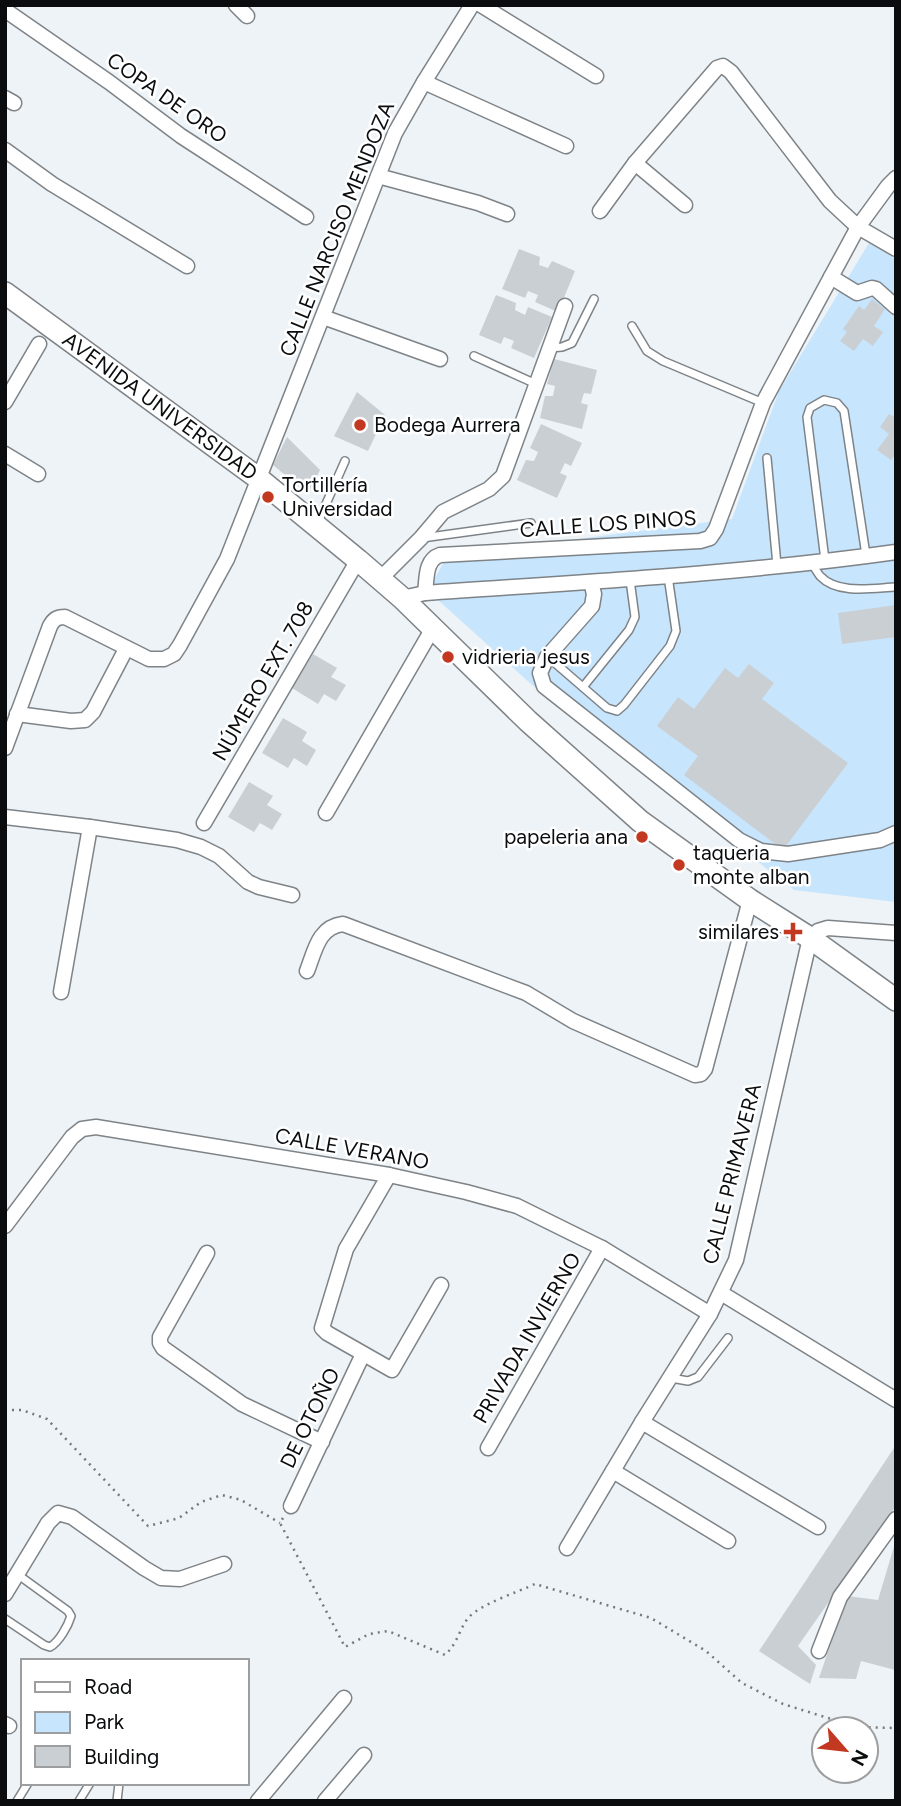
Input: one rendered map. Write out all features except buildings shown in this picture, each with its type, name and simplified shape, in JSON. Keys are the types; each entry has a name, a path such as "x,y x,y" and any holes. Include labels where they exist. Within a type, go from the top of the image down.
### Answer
{"street":[{"path":"236,5 247,16"},
{"name":"CALLE NARCISO MENDOZA","path":"18,714 50,626 58,617 65,617 149,659 169,658 180,645 228,559 395,133 472,5"},
{"path":"481,5 596,76"},
{"name":"COPA DE ORO","path":"5,10 181,135 306,217"},
{"path":"600,211 635,163 717,68 723,66 731,72 830,201 858,227 896,249"},
{"path":"424,82 566,146"},
{"path":"6,152 52,184 187,266"},
{"path":"635,163 685,205"},
{"path":"378,176 507,214"},
{"name":"CALLE LOS PINOS","path":"425,593 428,565 435,556 440,555 686,542 710,538 716,529 762,403 858,227 896,178"},
{"path":"831,277 857,293 876,289 896,307"},
{"name":"AVENIDA UNIVERSIDAD","path":"5,293 258,478 358,560 402,598 528,721 640,821 896,1000"},
{"path":"380,579 443,512 489,489 503,476 565,306"},
{"path":"323,317 440,359"},
{"path":"5,402 38,344"},
{"path":"5,454 38,474"},
{"path":"402,598 425,593 630,579 896,552"},
{"name":"NÚMERO EXT. 708","path":"205,823 358,560"},
{"path":"591,582 594,594 592,606 547,657 540,673 544,686 729,832 761,851 788,854 880,840 896,834"},
{"path":"326,813 433,628"},
{"path":"5,748 18,714 71,721 85,720 93,712 126,649"},
{"path":"5,817 90,827 201,846 219,856 248,882 292,895"},
{"path":"61,992 90,827"},
{"path":"307,971 322,934 333,925 343,924 526,993 573,1021 695,1074 701,1074 705,1069 750,900"},
{"path":"810,938 818,931 828,928 896,933"},
{"name":"CALLE PRIMAVERA","path":"567,1548 710,1314 736,1261 810,938"},
{"name":"CALLE VERANO","path":"5,1226 72,1137 82,1129 96,1127 389,1175 517,1206 602,1248 710,1314"},
{"name":"DE OTOÑO","path":"291,1506 363,1354 322,1328 346,1249 389,1175"},
{"name":"PRIVADA INVIERNO","path":"488,1448 602,1248"},
{"path":"207,1253 160,1337 163,1348 242,1404 322,1442"},
{"path":"363,1354 392,1370 441,1285"},
{"path":"722,1293 896,1400"},
{"path":"642,1422 818,1527"},
{"path":"613,1471 728,1541"},
{"path":"5,1594 48,1523 58,1513 72,1517 161,1578 180,1579 225,1564"},
{"path":"819,1651 840,1597 896,1519"},
{"path":"258,1801 344,1698"},
{"path":"325,1801 364,1755"}],"lane":[{"path":"549,349 572,342 594,299"},
{"path":"632,326 647,351 663,361 762,403"},
{"path":"474,356 536,384"},
{"path":"866,556 844,411 837,403 824,400 810,408 807,417 818,561 822,578 837,586 857,589 896,587"},
{"path":"767,458 778,565"},
{"path":"316,526 345,461"},
{"path":"421,538 531,523"},
{"path":"547,657 607,708 617,711 670,646 676,631 668,575"},
{"path":"583,687 629,630 635,617 630,579"},
{"path":"670,1378 688,1381 698,1377 728,1338"},
{"path":"5,1619 50,1647 55,1644 71,1616 68,1611 17,1574"},
{"path":"17,1801 27,1785"},
{"path":"79,1801 89,1785"}],"path":[{"path":"5,1410 22,1410 47,1419 148,1526 179,1518 201,1502 222,1495 241,1500 280,1523 345,1647 369,1634 388,1631 445,1655 453,1647 469,1617 482,1608 535,1584 651,1618 706,1651 742,1683 783,1704 858,1727 896,1728"},
{"path":"280,1523 291,1506"}],"green space":[{"path":"869,243 896,259 896,902 794,890 531,684 428,591 447,556 732,519 779,391"}],"place":[{"name":"Bodega Aurrera","path":"360,425"},
{"name":"Tortillería Universidad","path":"268,497"},
{"name":"vidrieria jesus","path":"448,657"},
{"name":"papeleria ana","path":"642,837"},
{"name":"taqueria monte alban","path":"679,865"},
{"name":"similares","path":"793,932"}]}
